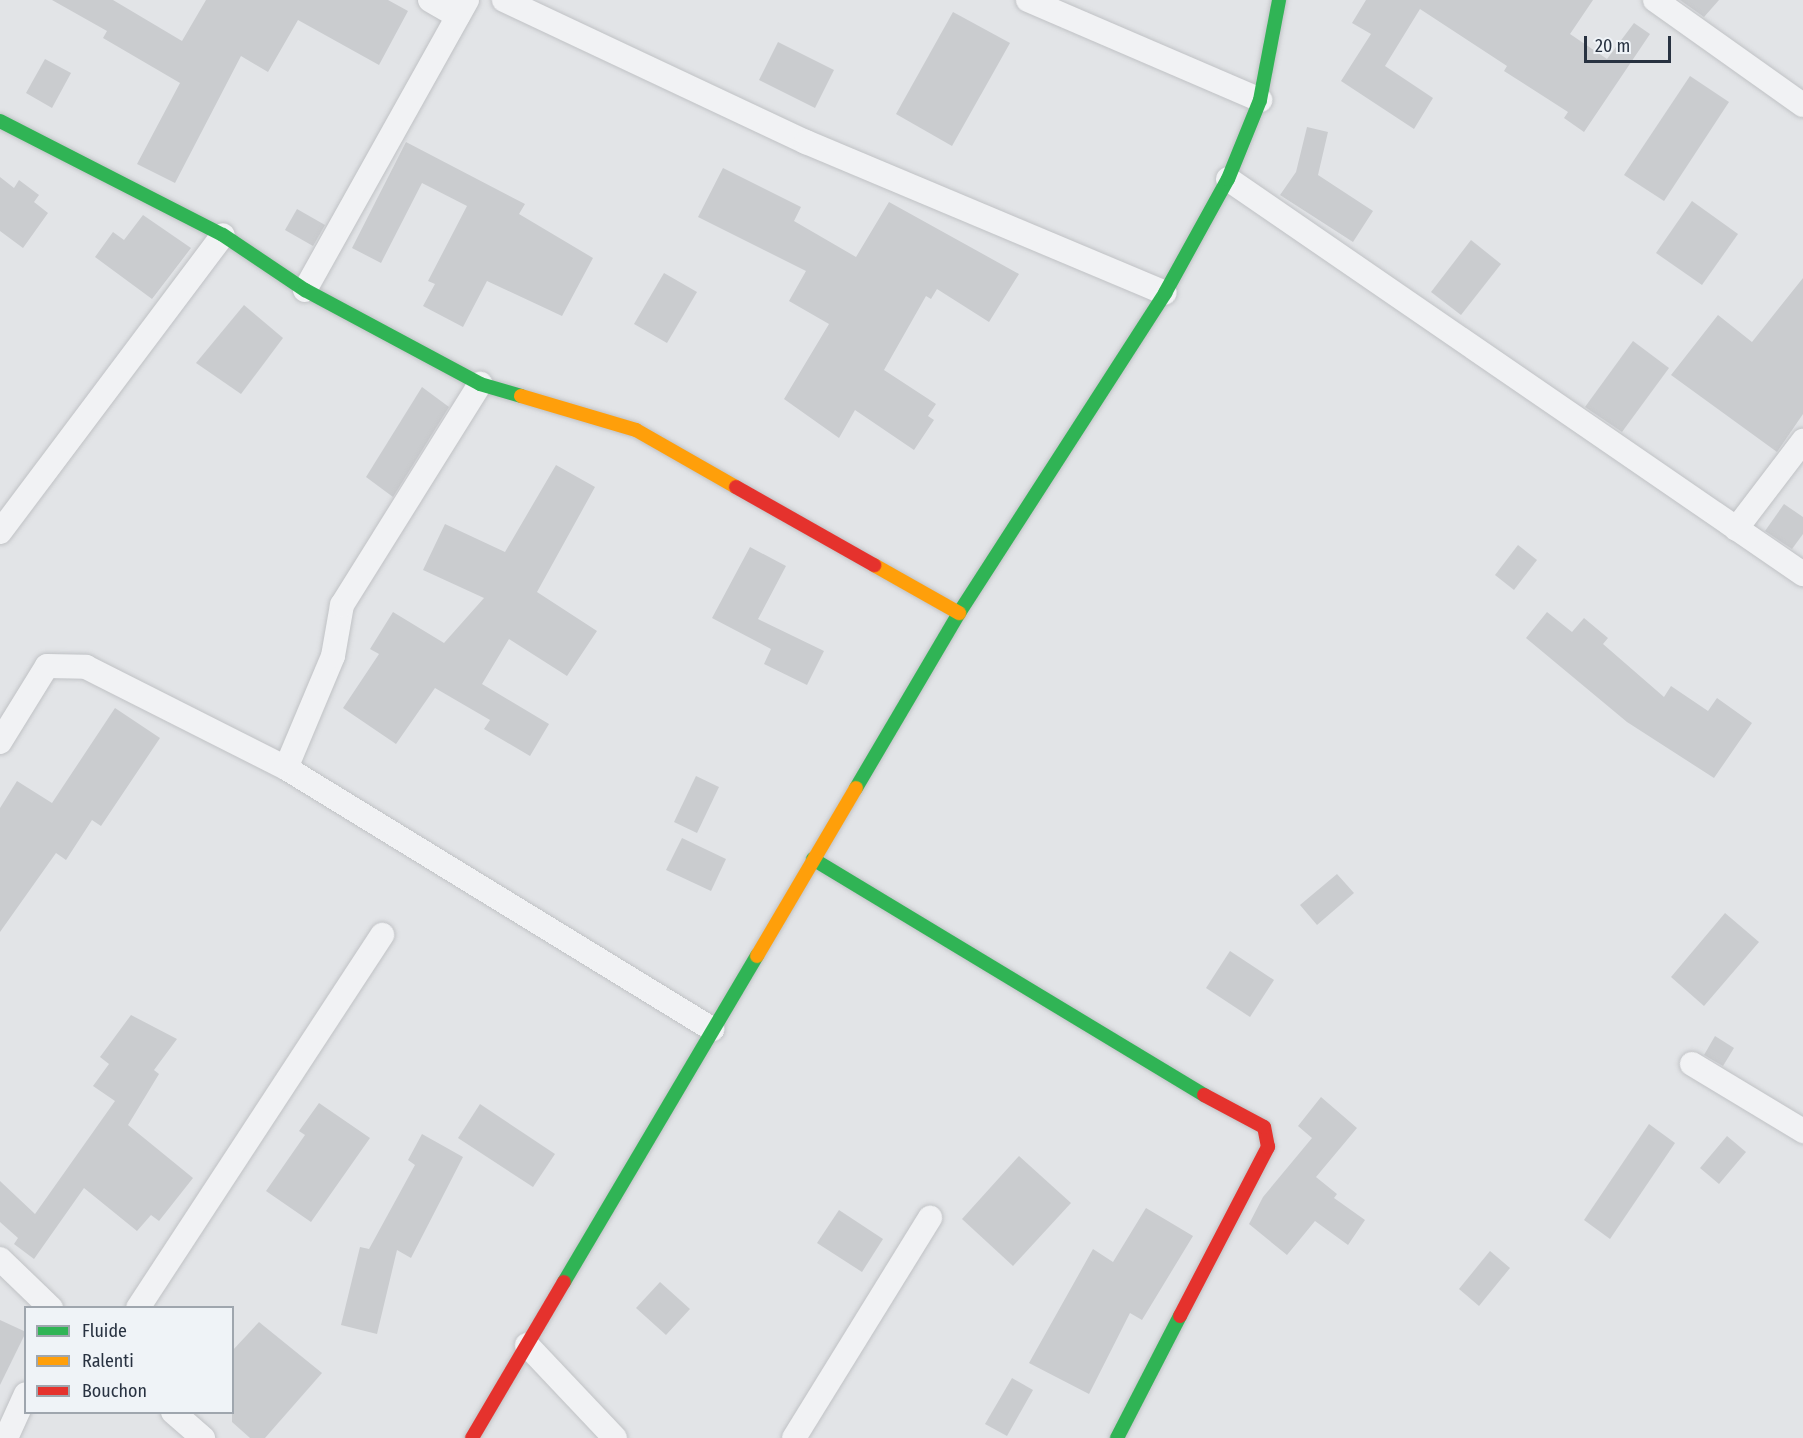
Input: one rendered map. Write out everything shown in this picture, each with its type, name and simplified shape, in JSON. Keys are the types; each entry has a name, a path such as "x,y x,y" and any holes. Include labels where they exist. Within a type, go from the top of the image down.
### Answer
{"street":[{"path":"305,290 462,8 430,0"},
{"path":"504,0 806,142 1165,293"},
{"path":"1028,0 1260,100"},
{"path":"472,1438 959,613 1165,293 1228,179 1260,100 1280,0"},
{"path":"1655,0 1803,105"},
{"path":"0,121 223,235 305,290 480,384 636,430 959,613"},
{"path":"1228,179 1803,574"},
{"path":"0,532 223,235"},
{"path":"286,768 333,656 342,605 480,384"},
{"path":"1736,529 1803,441"},
{"path":"0,742 47,666 86,667 286,768 712,1029"},
{"path":"813,859 1133,1056 1264,1126 1268,1147 1117,1438"},
{"path":"139,1306 382,935"},
{"path":"1692,1064 1803,1131"},
{"path":"794,1438 930,1218"},
{"path":"0,1259 49,1306"},
{"path":"527,1345 615,1438"},
{"path":"6,1438 24,1398"},
{"path":"174,1414 203,1438"}],"building":[{"path":"52,0 113,0 182,41 206,0 388,0 408,11 379,65 298,20 268,72 241,56 175,183 137,164 180,83 103,38 107,31"},
{"path":"1366,0 1593,0 1570,34 1607,59 1634,23 1650,34 1584,132 1564,118 1568,112 1504,71 1507,66 1420,9 1385,66 1433,98 1414,129 1341,81 1371,34 1352,23"},
{"path":"1680,0 1719,0 1704,17"},
{"path":"953,12 1010,43 952,146 896,114"},
{"path":"778,42 834,70 815,108 759,80"},
{"path":"45,59 71,73 52,108 26,93"},
{"path":"1690,76 1729,102 1664,201 1624,175"},
{"path":"1307,127 1328,132 1318,175 1373,211 1353,242 1280,195 1296,172"},
{"path":"406,142 525,204 519,214 593,258 562,316 487,281 463,327 423,306 435,284 428,281 467,206 422,183 381,263 352,248"},
{"path":"723,168 801,207 794,221 856,257 889,202 1019,274 989,322 937,289 931,299 926,296 884,370 936,404 928,416 934,420 914,450 855,410 839,438 784,399 829,324 789,301 806,271 698,217"},
{"path":"0,177 14,188 19,180 39,195 34,202 48,213 23,248 0,231"},
{"path":"1692,201 1738,234 1702,285 1656,253"},
{"path":"297,209 325,225 313,246 285,230"},
{"path":"143,215 191,248 152,299 95,257 113,232 124,240"},
{"path":"1471,240 1501,264 1461,315 1431,292"},
{"path":"664,273 697,292 667,343 634,324"},
{"path":"1803,278 1803,414 1777,452 1671,375 1718,315 1752,342"},
{"path":"244,305 283,338 241,394 196,363"},
{"path":"1633,341 1669,368 1622,432 1585,407"},
{"path":"422,387 449,407 393,497 366,477"},
{"path":"556,465 595,487 537,592 597,631 567,676 509,639 482,684 549,724 530,756 484,729 490,720 435,688 396,744 343,708 379,654 370,649 393,612 444,643 484,598 423,570 445,524 505,552"},
{"path":"1784,504 1803,517 1803,534 1792,549 1765,531"},
{"path":"1518,545 1537,560 1514,590 1495,575"},
{"path":"750,547 786,566 758,619 824,651 807,685 764,664 771,649 712,618"},
{"path":"1547,612 1572,632 1584,618 1608,638 1603,644 1664,697 1671,686 1708,711 1717,698 1752,723 1714,778 1627,722 1526,638"},
{"path":"115,708 160,738 101,826 92,820 66,860 56,853 0,932 0,808 17,781 52,803"},
{"path":"696,776 719,787 697,833 674,822"},
{"path":"682,838 726,859 711,891 666,870"},
{"path":"1337,874 1354,893 1317,925 1300,905"},
{"path":"1725,913 1759,942 1704,1006 1671,977"},
{"path":"1230,951 1274,980 1250,1017 1206,988"},
{"path":"131,1015 177,1039 154,1070 159,1074 128,1125 193,1178 159,1221 151,1215 137,1231 84,1188 34,1259 14,1244 18,1238 0,1222 0,1181 35,1214 115,1101 93,1086 109,1064 100,1057"},
{"path":"1715,1036 1734,1048 1723,1066 1704,1055"},
{"path":"1321,1097 1357,1128 1316,1177 1337,1194 1334,1198 1365,1220 1348,1245 1315,1221 1287,1255 1249,1224 1263,1197 1312,1138 1298,1126"},
{"path":"319,1103 370,1138 311,1222 266,1191 305,1135 299,1131"},
{"path":"480,1104 555,1154 533,1187 458,1138"},
{"path":"1649,1124 1675,1143 1610,1239 1584,1220"},
{"path":"422,1134 463,1157 411,1258 397,1250 377,1334 341,1325 360,1247 369,1249 415,1165 408,1160"},
{"path":"1727,1136 1746,1152 1719,1184 1700,1168"},
{"path":"1019,1156 1071,1203 1013,1266 962,1219"},
{"path":"1146,1208 1193,1236 1142,1320 1130,1313 1089,1394 1029,1363 1093,1249 1113,1262"},
{"path":"839,1210 883,1239 862,1272 817,1243"},
{"path":"1490,1251 1510,1268 1479,1306 1459,1289"},
{"path":"660,1282 690,1309 666,1335 636,1308"},
{"path":"0,1320 24,1331 24,1336 0,1385"},
{"path":"259,1322 322,1373 265,1438 250,1438 232,1422 234,1349"},
{"path":"1012,1378 1033,1390 1007,1436 985,1424"}],"traffic: fast":[{"path":"856,788 959,613 1165,293 1228,179 1260,100 1279,0"},
{"path":"0,121 223,235 305,290 480,384 521,396"},
{"path":"813,859 1204,1095"},
{"path":"564,1282 757,956"},
{"path":"1117,1438 1180,1316"}],"traffic: slow":[{"path":"521,396 636,430 736,487"},
{"path":"874,565 959,613"},
{"path":"757,956 856,788"}],"traffic: jam":[{"path":"736,487 874,565"},
{"path":"1180,1316 1268,1147 1264,1127 1204,1095"},
{"path":"472,1438 564,1282"}]}
